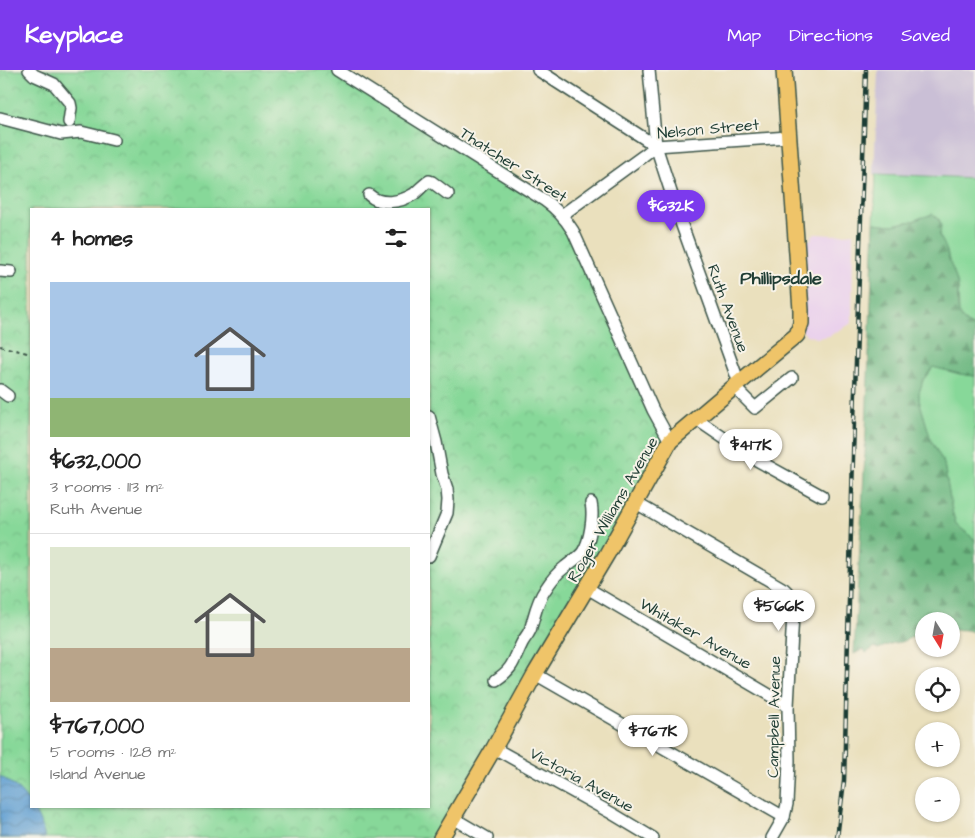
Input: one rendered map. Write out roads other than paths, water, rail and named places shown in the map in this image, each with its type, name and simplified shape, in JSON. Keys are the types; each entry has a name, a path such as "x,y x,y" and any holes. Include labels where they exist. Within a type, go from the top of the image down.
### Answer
{"main road":[{"name":"Roger Williams Avenue","path":"441,838 535,674 587,588 670,441 793,340 800,329 801,310 784,70"}],"street":[{"path":"29,70 34,75 54,84 70,103 69,122"},
{"name":"Thatcher Street","path":"337,70 555,207 573,231 653,410 670,441"},
{"path":"538,70 656,146"},
{"name":"Ruth Avenue","path":"649,70 656,146 736,385"},
{"path":"0,118 61,134 81,132 114,140"},
{"name":"Nelson Street","path":"562,215 656,146 788,137"},
{"path":"369,195 377,200 393,202 415,193 429,181 448,194"},
{"path":"736,385 755,408 792,378"},
{"path":"696,419 753,458 822,496"},
{"path":"430,420 448,500 447,513 430,554"},
{"name":"Campbell Avenue","path":"636,503 784,588 792,600 787,804 784,817 772,838"},
{"path":"496,680 514,662 531,628 535,612 544,591 557,574 582,554 589,534 592,513 591,504"},
{"name":"Whitaker Avenue","path":"587,588 788,706"},
{"path":"535,674 784,817"},
{"name":"Victoria Avenue","path":"494,748 653,838"},
{"path":"453,818 487,838"}],"water":[{"path":"0,776 16,788 29,802 30,808 32,808 39,819 45,838 0,838"}],"railway":[{"path":"837,838 844,781 866,70"}],"district":[{"name":"Phillipsdale","path":"781,278"}]}
